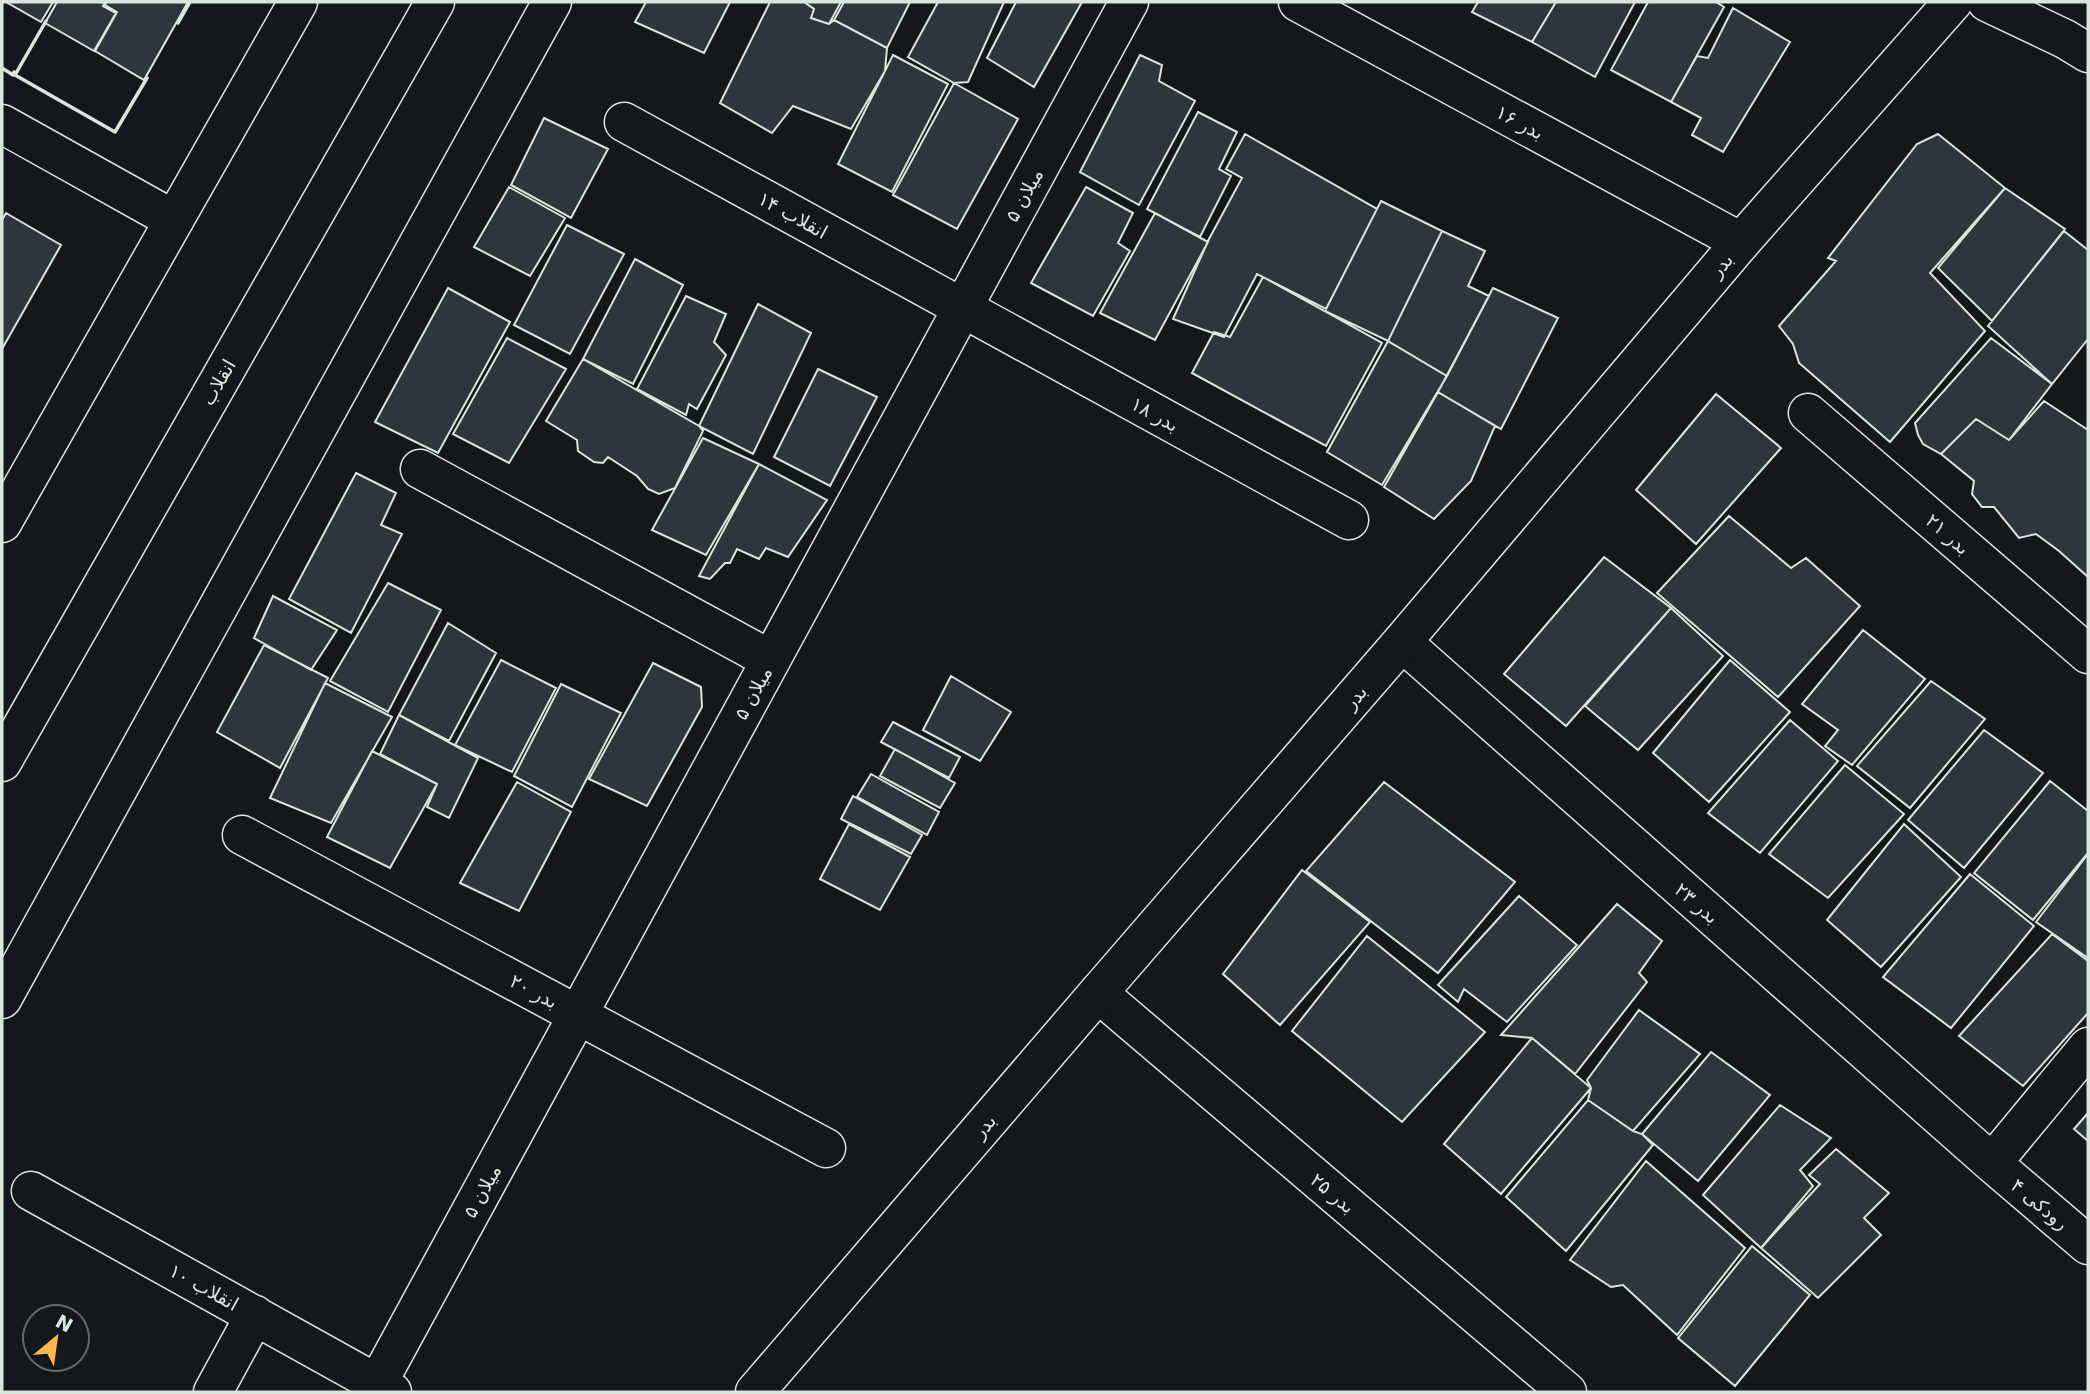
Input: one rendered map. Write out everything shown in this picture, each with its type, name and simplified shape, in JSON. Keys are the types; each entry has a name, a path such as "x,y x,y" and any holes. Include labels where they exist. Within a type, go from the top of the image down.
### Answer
{"street":[{"path":"2,523 298,2"},
{"name":"انقلاب","path":"2,762 435,2"},
{"path":"2,999 552,2"},
{"name":"میلان ۵","path":"385,1388 578,1014 1129,2"},
{"name":"بدر ۱۶","path":"1298,2 1741,242"},
{"name":"بدر","path":"755,1392 1402,642 1741,242 1952,2"},
{"path":"1987,2 2088,53"},
{"name":"انقلاب ۱۴","path":"624,122 962,308"},
{"path":"2,124 174,220"},
{"name":"بدر ۱‍۸","path":"962,308 1349,520"},
{"name":"بدر ۲۱","path":"1808,413 2088,654"},
{"path":"420,469 771,660"},
{"name":"بدر ۲۳","path":"1402,642 1992,1163"},
{"name":"بدر ۲۰","path":"242,835 825,1148"},
{"name":"بدر ۲۵","path":"1098,993 1567,1392"},
{"path":"1992,1163 2088,1046"},
{"name":"رودکی ۴","path":"1992,1163 2088,1245"},
{"name":"انقلاب ۱۰","path":"31,1191 385,1388"},
{"path":"213,1392 255,1315"}],"building":[{"path":"6,2 53,2 41,22"},
{"path":"57,2 105,2 103,6 116,13 94,51 45,23"},
{"path":"107,2 188,2 144,80 95,51 117,12 105,5"},
{"path":"646,2 730,2 704,53 635,22"},
{"path":"770,2 804,2 814,9 811,18 829,24 834,20 887,48 885,71 851,129 793,106 772,133 720,103"},
{"path":"804,2 841,2 829,24 811,18 814,9"},
{"path":"844,2 910,2 887,48 834,20"},
{"path":"938,2 1004,2 968,82 954,83 908,57"},
{"path":"1016,2 1082,2 1034,87 987,58"},
{"path":"1478,2 1556,2 1532,42 1472,12"},
{"path":"1556,2 1635,2 1595,77 1532,42"},
{"path":"1648,2 1716,2 1724,7 1671,102 1611,70"},
{"path":"1733,8 1790,42 1723,152 1692,135 1701,118 1671,102 1697,56 1708,58"},
{"path":"893,55 948,84 892,192 838,164"},
{"path":"1140,55 1162,65 1159,81 1195,101 1139,205 1080,172"},
{"path":"954,83 1018,119 957,229 893,195"},
{"path":"1198,112 1237,132 1219,169 1231,176 1200,237 1147,209"},
{"path":"544,118 608,149 571,218 511,185"},
{"path":"1245,134 1377,209 1326,309 1257,274 1224,337 1173,319 1209,239 1242,178 1226,169"},
{"path":"1938,134 2005,188 1930,273 1985,331 1890,442 1799,363 1793,344 1779,326 1836,261 1828,258 1917,144"},
{"path":"509,187 565,218 530,276 474,247"},
{"path":"1086,187 1133,213 1118,243 1130,251 1093,316 1031,283"},
{"path":"2005,188 2065,229 1992,321 1938,268"},
{"path":"1381,201 1442,231 1388,341 1325,311"},
{"path":"6,213 61,245 2,349 2,220"},
{"path":"1155,213 1208,242 1155,340 1100,313"},
{"path":"567,225 624,254 570,354 514,325"},
{"path":"1442,231 1485,251 1468,286 1489,296 1447,376 1388,341"},
{"path":"2064,231 2088,250 2088,339 2052,384 1988,326"},
{"path":"635,259 683,285 633,384 583,359"},
{"path":"1263,277 1382,343 1326,446 1192,373 1214,332 1230,337"},
{"path":"448,288 510,322 438,453 375,422"},
{"path":"1493,288 1558,318 1501,429 1438,392"},
{"path":"686,296 726,314 714,342 726,355 697,409 689,404 686,415 637,389"},
{"path":"758,304 811,333 753,454 699,426"},
{"path":"507,338 566,369 509,463 453,434"},
{"path":"1991,338 2052,384 2009,440 1976,419 1941,454 1923,444 1915,423"},
{"path":"1388,341 1447,376 1382,485 1327,452"},
{"path":"583,359 699,426 703,431 675,488 659,494 648,489 637,476 608,457 603,463 594,462 578,451 577,440 546,421"},
{"path":"818,369 877,397 830,486 774,457"},
{"path":"1438,392 1495,426 1471,481 1434,519 1384,487"},
{"path":"1716,394 1781,448 1696,544 1636,490"},
{"path":"2044,401 2088,430 2088,577 2036,534 2019,538 1994,507 1982,507 1972,494 1974,481 1941,454 1976,419 2009,440"},
{"path":"703,438 759,464 706,555 652,530"},
{"path":"759,464 827,500 788,557 766,548 759,559 737,549 730,563 725,563 710,579 699,576"},
{"path":"356,473 396,493 381,525 402,534 351,633 289,599"},
{"path":"1729,516 1791,568 1806,558 1860,606 1778,697 1657,593"},
{"path":"1604,557 1671,608 1566,726 1504,674"},
{"path":"388,583 441,610 388,712 330,681"},
{"path":"273,596 337,630 311,670 254,638"},
{"path":"1671,608 1723,656 1638,750 1585,706"},
{"path":"448,623 496,653 449,741 399,715"},
{"path":"1863,630 1925,679 1852,765 1825,746 1838,730 1802,704"},
{"path":"264,645 328,678 280,768 217,732"},
{"path":"501,660 556,688 512,772 455,745"},
{"path":"1730,660 1790,712 1709,802 1653,753"},
{"path":"653,663 701,687 702,707 647,806 589,779"},
{"path":"951,676 1011,712 980,761 923,730"},
{"path":"1931,681 1985,719 1910,808 1857,766"},
{"path":"325,683 392,717 331,823 270,798"},
{"path":"561,684 621,713 572,807 514,776"},
{"path":"399,715 478,758 449,818 427,807 437,784 380,754"},
{"path":"1790,720 1838,761 1760,853 1708,813"},
{"path":"893,722 960,757 949,778 881,742"},
{"path":"1984,730 2043,773 1964,868 1908,820"},
{"path":"895,749 955,783 940,808 880,776"},
{"path":"372,751 437,784 390,868 327,837"},
{"path":"1845,765 1904,814 1828,898 1769,854"},
{"path":"871,774 939,812 927,835 857,797"},
{"path":"2050,781 2088,811 2088,853 2033,920 1974,873"},
{"path":"517,782 571,812 519,911 460,883"},
{"path":"1384,782 1515,882 1438,973 1306,871"},
{"path":"853,796 922,835 911,854 841,819"},
{"path":"849,824 910,857 880,910 820,879"},
{"path":"1904,824 1961,877 1881,967 1827,920"},
{"path":"2088,854 2088,958 2036,922"},
{"path":"1302,870 1370,922 1280,1025 1223,974"},
{"path":"1970,874 2034,926 1951,1028 1883,977"},
{"path":"1519,896 1577,945 1507,1022 1464,989 1458,1002 1438,985"},
{"path":"1617,904 1662,941 1639,973 1647,982 1575,1074 1532,1038 1501,1035"},
{"path":"2052,934 2088,961 2088,1013 2023,1086 1959,1036"},
{"path":"1367,936 1485,1032 1402,1122 1292,1031"},
{"path":"1639,1010 1700,1054 1633,1131 1588,1100 1591,1088 1587,1080"},
{"path":"1532,1038 1591,1088 1501,1194 1444,1144"},
{"path":"1711,1052 1770,1095 1698,1181 1642,1134"},
{"path":"1588,1100 1633,1131 1642,1134 1653,1145 1566,1251 1506,1197"},
{"path":"1780,1105 1831,1138 1800,1170 1813,1186 1761,1248 1703,1195"},
{"path":"2088,1113 2088,1141 2074,1129"},
{"path":"1836,1149 1889,1193 1864,1218 1881,1235 1818,1298 1761,1248 1820,1184 1809,1175"},
{"path":"1646,1161 1745,1248 1677,1335 1623,1285 1611,1287 1570,1260"},
{"path":"1752,1246 1810,1295 1735,1386 1678,1338"}],"wall":[{"path":"178,23 190,2"},
{"path":"46,21 15,75 115,132 147,78"},
{"path":"2,68 13,75 14,72"}]}
